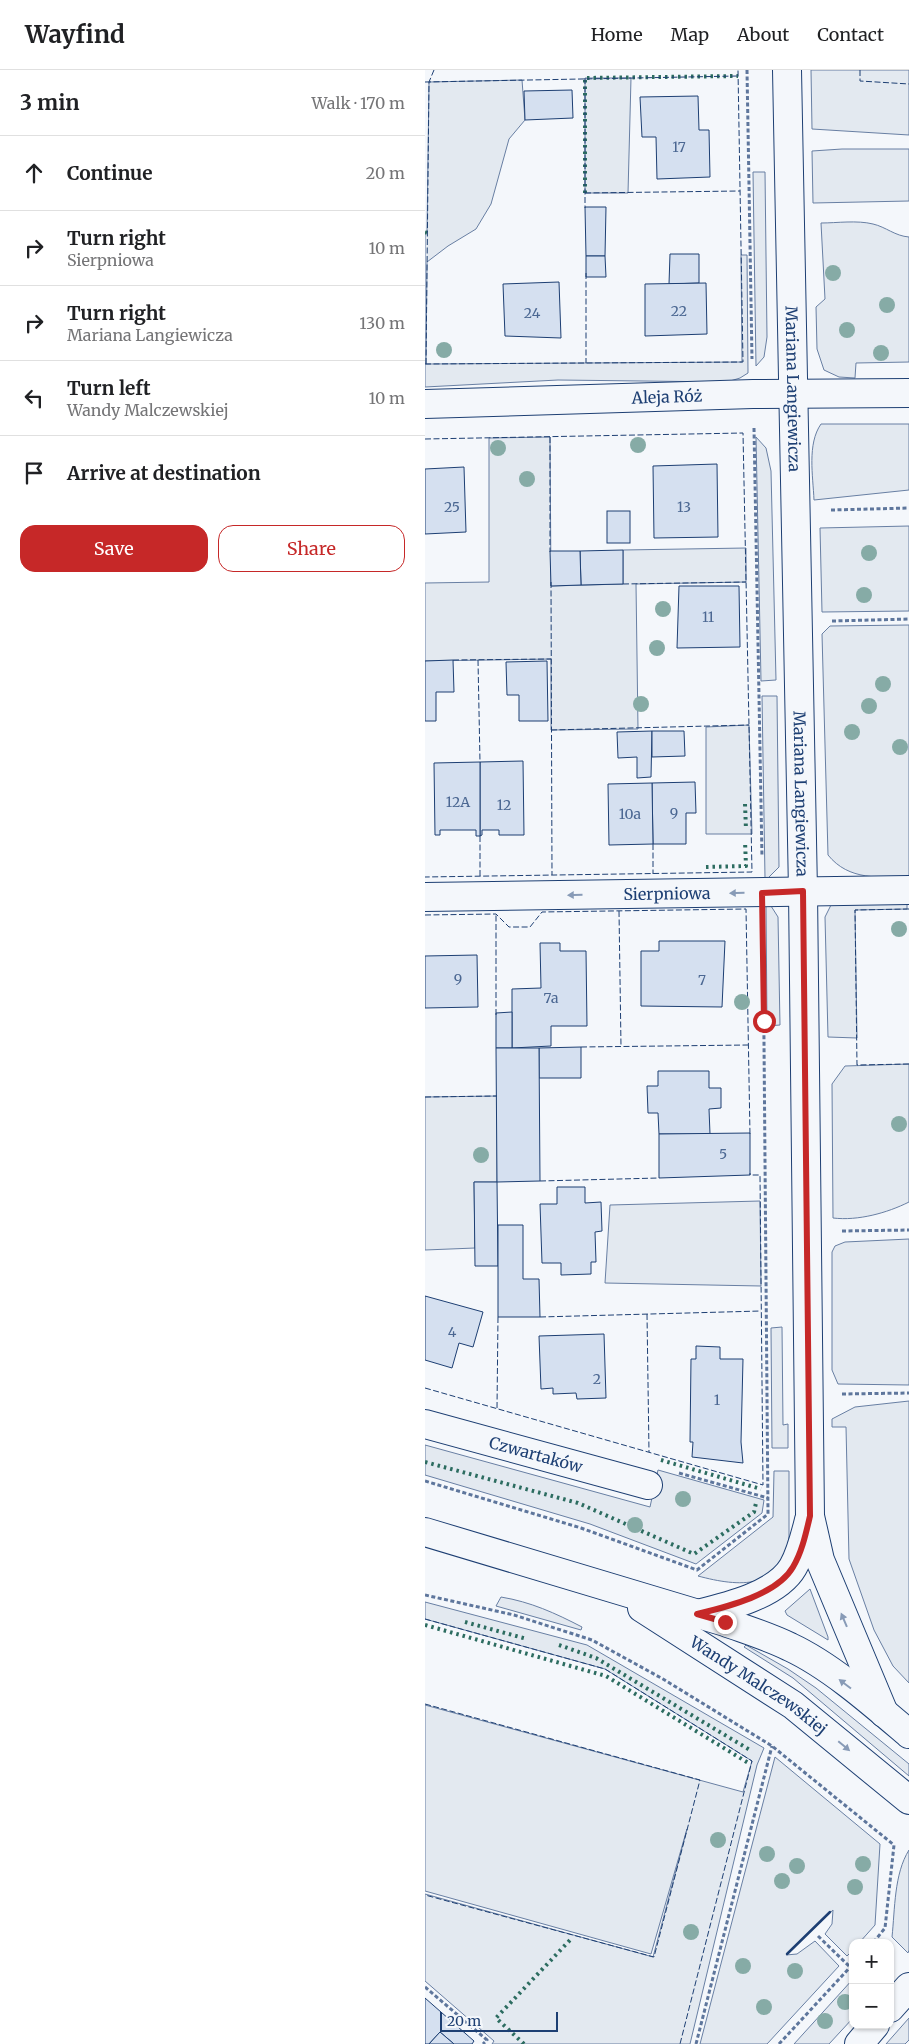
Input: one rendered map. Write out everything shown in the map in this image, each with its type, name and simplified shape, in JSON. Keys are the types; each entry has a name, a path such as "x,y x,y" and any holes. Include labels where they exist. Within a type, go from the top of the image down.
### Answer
{"street":[{"name":"Mariana Langiewicza","path":"787,70 803,891 810,1516 823,1569 884,1713"},
{"name":"Aleja Róż","path":"425,404 793,393 909,393"},
{"name":"Sierpniowa","path":"425,897 909,890"},
{"name":"Czwartaków","path":"425,1424 648,1485"},
{"name":"Mariana Langiewicza","path":"697,1614 728,1607 754,1597 778,1583 792,1569 802,1548 810,1516"},
{"name":"Wandy Malczewskiej","path":"425,1532 733,1624 791,1647 816,1662 909,1734"},
{"name":"Wandy Malczewskiej","path":"599,1584 665,1621 793,1705 909,1800"},
{"path":"894,2004 909,1987"},
{"path":"859,2044 872,2029"}],"path":[{"path":"425,1481 581,1528 697,1570 768,1514 762,893 747,70"},
{"path":"795,511 909,508"},
{"path":"798,622 909,619"},
{"path":"807,1231 909,1230"},
{"path":"809,1395 909,1393"},
{"path":"648,1485 652,1466 768,1498"},
{"path":"425,1595 514,1615 592,1640 663,1679 772,1746 894,1845 885,1928 876,1939"},
{"path":"696,2044 772,1746"},
{"path":"818,1936 849,1963"},
{"path":"779,2044 849,1967"},
{"path":"425,1987 487,2040 483,2044"}],"shaded area":[{"path":"811,70 909,70 909,135 812,129"},
{"path":"585,78 631,78 628,193 585,193"},
{"path":"522,80 525,120 509,139 491,204 476,229 448,246 427,262 426,364 742,362 741,255 747,255 748,373 727,382 558,380 425,387 425,232 427,232 429,82"},
{"path":"909,149 909,201 813,203 812,151"},
{"path":"753,172 765,172 767,337 764,357 756,366"},
{"path":"821,223 867,223 878,225 899,235 909,237 909,362 856,363 855,378 839,377 824,370 817,349 816,307 825,299"},
{"path":"821,424 909,424 909,490 814,500 812,451"},
{"path":"550,437 551,586 623,584 623,550 746,548 746,582 636,584 638,729 551,730 551,659 425,661 425,583 489,582 489,438"},
{"path":"756,437 766,448 771,471 776,680 761,681"},
{"path":"909,526 909,611 822,612 820,528"},
{"path":"909,625 909,877 865,876 845,869 828,855 822,634 830,626"},
{"path":"762,696 777,696 779,867 768,878 765,878"},
{"path":"749,725 752,834 706,834 706,727"},
{"path":"907,901 907,909 855,910 857,1038 828,1037 825,917 832,903"},
{"path":"766,906 771,906 778,917 780,1025 767,1026"},
{"path":"909,1064 909,1202 891,1210 872,1215 843,1219 833,1218 832,1084 845,1066"},
{"path":"497,1096 497,1182 474,1182 475,1248 425,1250 425,1097"},
{"path":"760,1201 761,1286 605,1283 610,1205"},
{"path":"909,1239 909,1385 838,1384 832,1370 832,1252 835,1246 845,1242"},
{"path":"782,1327 783,1425 788,1424 788,1448 772,1448 771,1328"},
{"path":"909,1401 909,1683 893,1666 874,1630 849,1559 846,1427 832,1427 832,1419 855,1407"},
{"path":"425,1445 650,1507 658,1470 764,1500 762,1513 696,1564 590,1524 425,1475"},
{"path":"774,1471 789,1471 789,1536 785,1554 778,1567 768,1576 757,1581 743,1583 713,1580 698,1576 773,1517"},
{"path":"810,1589 828,1640 787,1615 785,1611"},
{"path":"501,1597 543,1609 582,1627 581,1630 496,1606"},
{"path":"425,1602 587,1645 764,1748 757,1765 690,2044 492,2044 494,2041 425,1981 425,1894 653,1957 687,1829 651,1954 425,1891 425,1705 743,1792 752,1761 605,1669 425,1619"},
{"path":"746,1645 788,1669 816,1688 909,1764 909,1776 793,1678 744,1647"},
{"path":"775,1757 880,1844 875,1925 863,1939 849,1939 849,1954 847,1956 825,1934 832,1924 833,1910 786,1955 797,1954 815,1941 839,1966 767,2044 700,2044"},
{"path":"909,1850 908,1953 892,1937 898,1881 904,1859"},
{"path":"849,1983 849,2022 829,2044 794,2044"},
{"path":"909,2018 909,2040 905,2044 886,2044"}],"building":[{"path":"572,90 573,118 525,120 524,91"},
{"path":"698,96 699,130 709,130 710,177 657,179 656,137 642,137 640,97"},
{"path":"585,207 606,207 605,256 586,256"},
{"path":"670,254 699,254 699,283 669,284"},
{"path":"586,256 605,256 606,277 586,277"},
{"path":"559,282 561,338 505,336 503,284"},
{"path":"706,283 707,334 645,336 645,284"},
{"path":"717,464 718,537 654,538 653,466"},
{"path":"464,467 466,532 425,534 425,469"},
{"path":"607,511 630,511 630,543 607,543"},
{"path":"623,550 623,584 581,585 580,551"},
{"path":"550,551 580,551 581,585 551,586"},
{"path":"679,586 739,586 740,647 677,648"},
{"path":"453,660 454,692 436,692 436,721 425,721 425,661"},
{"path":"547,661 548,721 519,721 519,695 507,695 506,662"},
{"path":"652,731 651,777 637,778 637,757 618,758 617,732"},
{"path":"652,731 684,731 685,756 652,757"},
{"path":"523,761 524,835 499,835 499,830 482,830 482,835 480,836 480,762"},
{"path":"480,762 480,836 476,836 476,830 440,830 440,835 435,835 434,763"},
{"path":"695,782 696,813 686,813 686,844 653,844 652,783"},
{"path":"652,783 653,844 609,845 608,784"},
{"path":"659,941 725,941 722,1007 641,1006 641,951 659,951"},
{"path":"540,943 560,943 560,951 586,951 587,1026 551,1026 551,1046 512,1048 512,989 541,988"},
{"path":"477,955 478,1007 425,1008 425,956"},
{"path":"512,1012 512,1048 496,1048 496,1013"},
{"path":"581,1047 581,1078 539,1078 539,1048"},
{"path":"496,1048 539,1048 540,1181 497,1182"},
{"path":"658,1071 709,1071 709,1088 721,1088 721,1108 709,1109 710,1134 659,1134 658,1113 648,1113 647,1086 658,1086"},
{"path":"750,1133 750,1175 659,1178 659,1134"},
{"path":"474,1182 497,1182 498,1266 475,1266"},
{"path":"557,1187 585,1187 585,1203 601,1202 602,1231 595,1232 596,1262 591,1262 591,1274 561,1275 561,1263 542,1263 540,1204 557,1204"},
{"path":"498,1225 523,1225 523,1279 539,1279 540,1317 498,1317"},
{"path":"425,1296 483,1312 473,1347 459,1343 452,1368 425,1360"},
{"path":"604,1334 606,1398 577,1399 576,1393 553,1394 553,1388 541,1389 539,1336"},
{"path":"696,1346 720,1347 720,1359 743,1359 741,1442 743,1463 692,1457 693,1442 690,1442 691,1359 696,1359"},
{"path":"425,1998 474,2041 472,2044 454,2044 440,2032 429,2044 425,2044"},
{"path":"440,2032 454,2044 429,2044"}],"hedge":[{"path":"585,193 585,78 738,76"},
{"path":"745,804 746,830"},
{"path":"706,867 746,866 745,841"},
{"path":"661,1460 761,1489"},
{"path":"425,1462 578,1503 694,1554 754,1512 756,1503"},
{"path":"465,1622 527,1639"},
{"path":"425,1625 606,1676 750,1764"},
{"path":"559,1645 596,1658 750,1750"},
{"path":"524,2044 496,2018 571,1939"}],"fence":[{"path":"426,364 429,82 434,70"},
{"path":"425,364 743,362 738,70"},
{"path":"860,70 860,81 909,84"},
{"path":"425,82 738,76"},
{"path":"585,78 585,208"},
{"path":"585,193 740,191"},
{"path":"586,273 586,363"},
{"path":"425,439 743,433 752,872 425,877"},
{"path":"550,437 550,552"},
{"path":"551,582 552,875"},
{"path":"623,584 746,582"},
{"path":"453,660 551,659"},
{"path":"478,660 480,762"},
{"path":"551,730 749,725"},
{"path":"480,836 480,876"},
{"path":"653,844 653,874"},
{"path":"425,915 496,914 509,927 530,927 542,912 746,909 750,1135"},
{"path":"909,909 855,910 857,1065 909,1064"},
{"path":"619,911 621,1046"},
{"path":"496,914 496,1015"},
{"path":"581,1047 748,1045"},
{"path":"425,1097 497,1096"},
{"path":"425,1388 763,1485 760,1175 750,1175 750,1173"},
{"path":"540,1181 659,1178"},
{"path":"540,1317 761,1311"},
{"path":"647,1314 649,1452"},
{"path":"497,1408 498,1317"},
{"path":"425,1619 605,1669 752,1761 680,2044"},
{"path":"425,1704 700,1780 654,1957 425,1895"}],"wall":[{"path":"787,1954 830,1912"}],"route":[{"path":"725,1622 697,1614 728,1607 754,1597 778,1583 792,1569 802,1548 810,1516 803,891 762,893 764,1021"}]}
